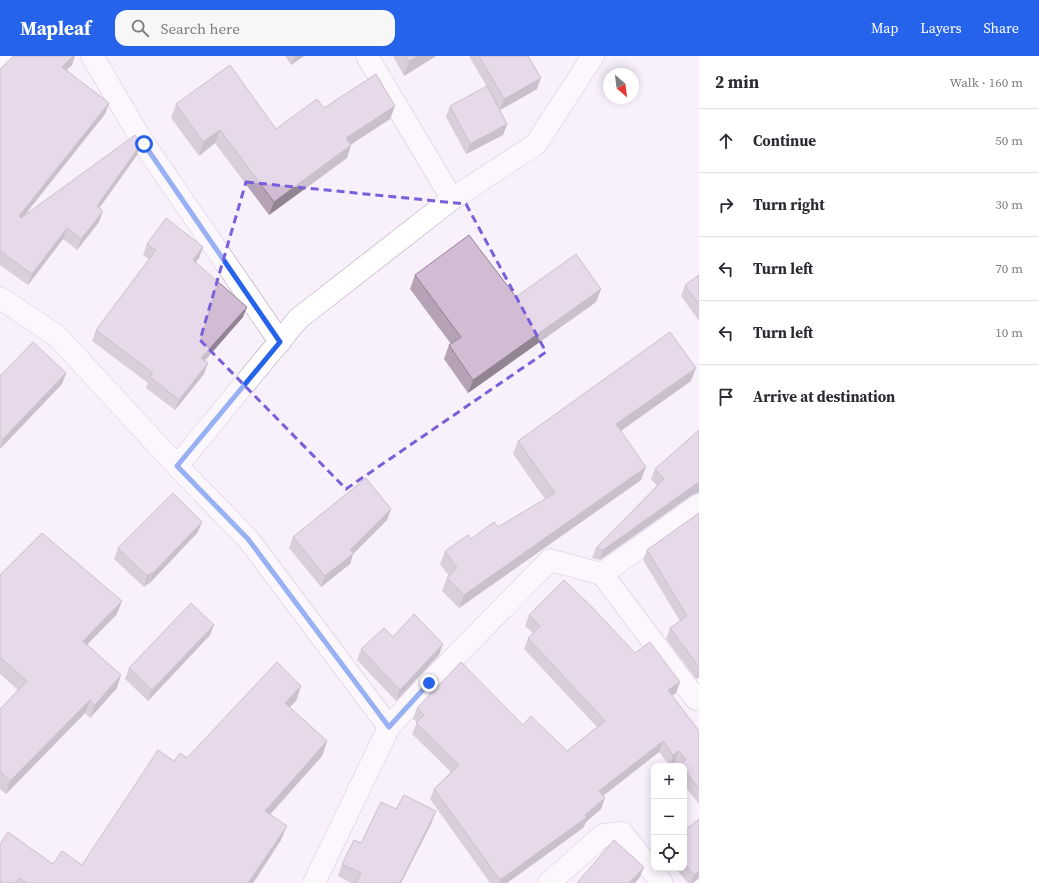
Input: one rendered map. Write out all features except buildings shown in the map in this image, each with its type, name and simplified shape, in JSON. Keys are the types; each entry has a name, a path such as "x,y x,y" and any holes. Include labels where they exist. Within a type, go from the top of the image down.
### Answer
{"street":[{"path":"92,56 144,144 280,342"},
{"path":"367,56 452,199"},
{"path":"177,466 298,319 452,199 536,144 593,56"},
{"path":"0,298 57,336 177,466 248,539 389,727"},
{"path":"602,574 699,505"},
{"path":"314,883 389,727 429,683 550,560 602,574 698,699"},
{"path":"549,883 603,835 622,833 662,883"}],"highlighted area":[{"path":"246,182 466,204 546,352 346,489 200,340"}],"route":[{"path":"144,144 280,342 177,466 248,539 389,727 429,683"}]}
